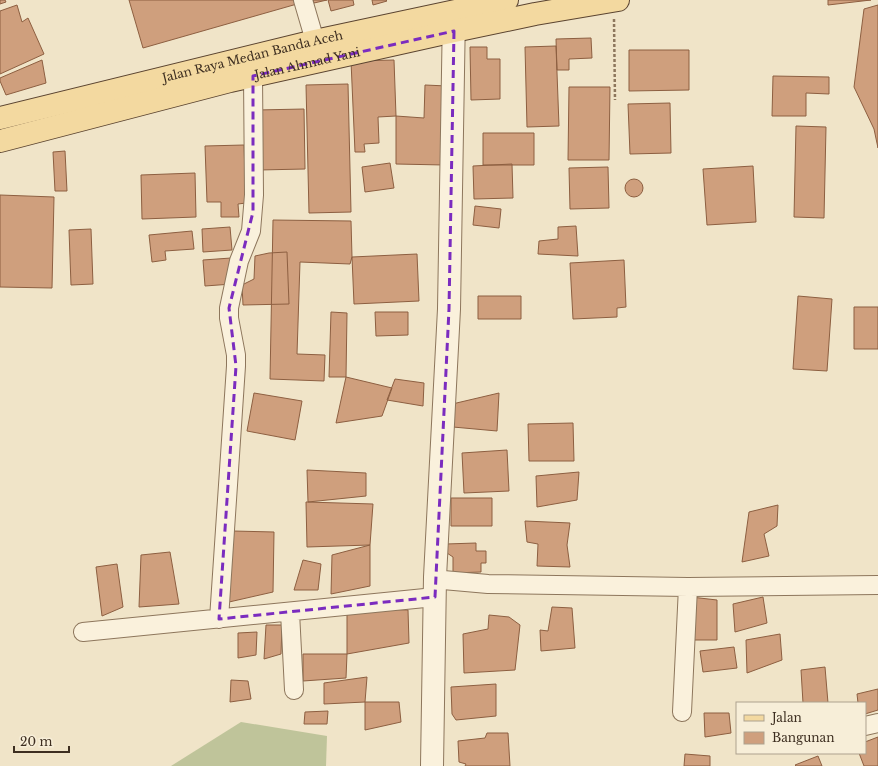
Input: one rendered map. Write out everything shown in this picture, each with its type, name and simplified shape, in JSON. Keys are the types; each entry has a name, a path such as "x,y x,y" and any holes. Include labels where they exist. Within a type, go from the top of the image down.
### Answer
{"main road":[{"name":"Jalan Raya Medan Banda Aceh","path":"0,118 315,41 454,20 507,0"},
{"name":"Jalan Ahmad Yani","path":"0,141 153,100 253,76 454,20 535,14 616,0"}],"street":[{"path":"303,0 315,41"},
{"path":"432,766 435,587 449,309 454,20"},
{"path":"219,619 236,366 236,349 229,308 238,261 251,232 254,195 253,76"},
{"path":"82,632 290,612 435,587 443,580 488,584 688,588 878,585"},
{"path":"682,712 688,588"},
{"path":"290,612 294,690"},
{"path":"866,726 878,723"}],"path":[{"path":"615,100 616,0"}],"highlighted area":[{"path":"454,31 449,309 435,597 219,619 236,366 229,308 253,212 253,76"}],"green space":[{"path":"241,722 327,736 326,766 171,766"}],"building":[{"path":"0,0 5,0 6,2 0,4"},
{"path":"129,0 296,0 297,4 143,48"},
{"path":"313,0 327,0 314,3"},
{"path":"328,0 353,0 354,5 331,11"},
{"path":"372,0 386,0 387,1 373,5"},
{"path":"828,0 871,0 828,5"},
{"path":"17,5 22,22 28,18 44,54 0,74 0,11"},
{"path":"878,5 878,148 874,129 854,87 864,9"},
{"path":"591,38 592,58 569,59 569,70 557,70 556,39"},
{"path":"556,46 559,126 527,127 525,47"},
{"path":"470,47 487,47 487,59 500,59 500,99 471,100"},
{"path":"629,50 689,50 689,90 629,91"},
{"path":"42,60 46,83 6,95 0,78"},
{"path":"394,60 396,116 378,117 379,143 364,144 365,152 355,152 351,61"},
{"path":"773,76 829,77 829,94 806,93 806,116 772,116"},
{"path":"348,84 351,212 309,213 306,85"},
{"path":"425,85 447,86 444,165 396,164 396,116 424,118"},
{"path":"569,87 610,87 609,160 568,160"},
{"path":"670,103 671,153 630,154 628,104"},
{"path":"304,109 305,169 259,170 257,110"},
{"path":"796,126 826,127 824,218 794,217"},
{"path":"483,133 534,133 534,165 483,165"},
{"path":"244,145 246,203 238,204 239,217 221,217 221,202 207,202 205,146"},
{"path":"65,151 67,191 55,191 53,152"},
{"path":"390,163 394,188 365,192 362,167"},
{"path":"512,164 513,198 474,199 473,166"},
{"path":"753,166 756,222 707,225 703,169"},
{"path":"608,167 609,208 570,209 569,168"},
{"path":"195,173 196,217 142,219 141,175"},
{"path":"634,179 640,182 643,188 640,194 634,197 628,194 625,188 628,182"},
{"path":"0,195 54,197 52,288 0,287"},
{"path":"475,206 501,209 499,228 473,225"},
{"path":"273,220 351,221 352,257 350,264 300,262 297,354 325,355 324,381 270,379"},
{"path":"576,226 578,256 538,254 539,241 558,239 558,227"},
{"path":"230,227 232,250 203,252 202,229"},
{"path":"91,229 93,284 71,285 69,230"},
{"path":"192,231 194,249 165,251 166,260 152,262 149,235"},
{"path":"287,252 289,304 243,305 242,285 254,279 255,256 269,253"},
{"path":"417,254 419,301 354,304 352,257"},
{"path":"231,258 232,284 205,286 203,260"},
{"path":"624,260 626,307 617,308 617,317 573,319 570,263"},
{"path":"478,296 521,296 521,319 478,319"},
{"path":"798,296 832,299 827,371 793,369"},
{"path":"854,307 878,307 878,349 854,349"},
{"path":"331,312 347,313 346,377 329,377"},
{"path":"375,312 408,312 408,335 376,336"},
{"path":"346,377 392,388 382,416 336,423"},
{"path":"395,379 424,383 423,406 387,400"},
{"path":"254,393 302,401 295,440 247,431"},
{"path":"499,393 497,431 453,427 448,405"},
{"path":"573,423 574,461 529,461 528,424"},
{"path":"507,450 509,491 464,493 462,453"},
{"path":"307,470 366,473 366,496 308,502"},
{"path":"579,472 577,500 537,507 536,476"},
{"path":"451,498 492,498 492,526 451,526"},
{"path":"306,502 373,504 370,545 307,547"},
{"path":"778,505 777,526 764,534 769,556 742,562 749,512"},
{"path":"525,521 570,523 567,545 570,567 537,566 538,544 527,542"},
{"path":"233,531 274,532 273,592 229,602"},
{"path":"476,543 476,551 486,551 486,563 481,563 481,572 453,573 453,557 447,553 446,544"},
{"path":"370,545 370,586 331,594 332,555"},
{"path":"170,552 179,604 139,607 141,555"},
{"path":"303,560 321,564 318,590 294,590"},
{"path":"117,564 123,607 102,616 96,567"},
{"path":"691,597 717,600 717,640 690,640"},
{"path":"763,597 767,623 735,632 733,604"},
{"path":"552,607 572,608 575,648 541,651 540,630 548,631"},
{"path":"347,608 408,610 409,643 347,654"},
{"path":"489,615 509,617 520,625 515,670 464,673 463,634 488,629"},
{"path":"266,625 282,625 281,654 264,659"},
{"path":"257,632 256,655 238,658 238,633"},
{"path":"780,634 782,660 747,673 746,640"},
{"path":"734,647 737,668 703,672 700,651"},
{"path":"303,654 347,654 346,678 303,681"},
{"path":"825,667 828,702 803,702 801,670"},
{"path":"367,677 365,702 324,704 324,683"},
{"path":"231,680 248,681 251,699 230,702"},
{"path":"496,684 496,716 456,720 452,714 451,687"},
{"path":"878,689 878,710 866,714 866,702 858,702 857,694"},
{"path":"365,702 399,702 401,722 365,730"},
{"path":"328,711 327,724 304,724 305,712"},
{"path":"704,713 729,713 731,733 705,737"},
{"path":"487,733 508,733 510,766 465,766 466,764 459,762 458,741 485,738"},
{"path":"878,737 878,766 864,766 859,754 866,754 866,742"},
{"path":"685,754 710,756 710,766 684,766"},
{"path":"818,756 822,766 795,765"}]}
